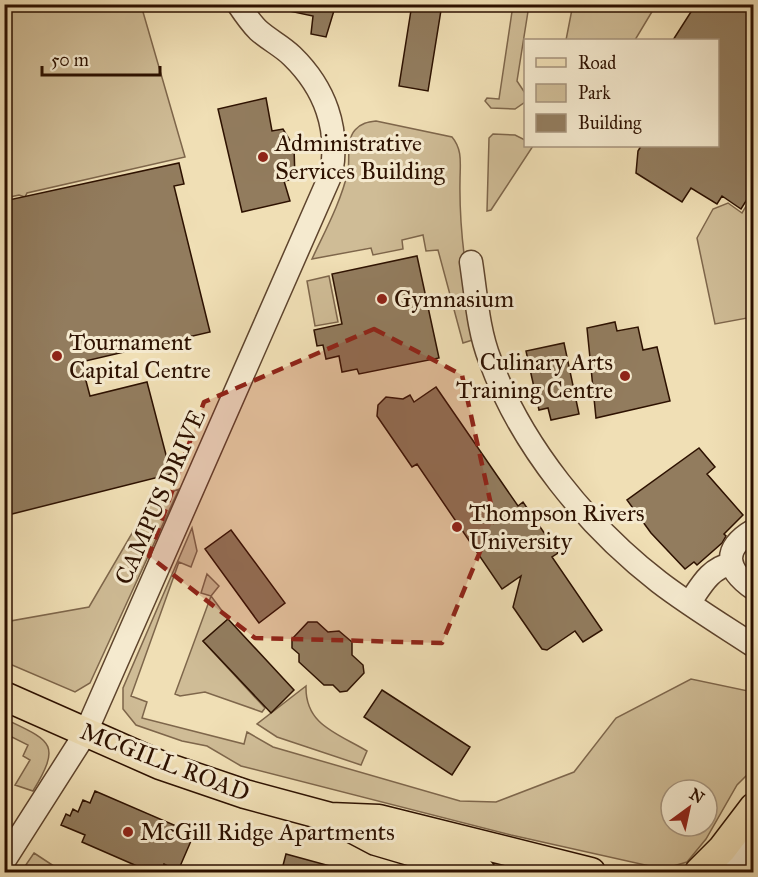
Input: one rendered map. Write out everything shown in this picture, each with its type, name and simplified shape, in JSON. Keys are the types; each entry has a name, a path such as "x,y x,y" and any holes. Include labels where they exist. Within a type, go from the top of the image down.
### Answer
{"main road":[{"name":"MCGILL ROAD","path":"4,696 85,734 171,769 245,794 330,817 376,841 481,873"},
{"path":"699,873 722,849 753,807"},
{"name":"MCGILL ROAD","path":"330,817 379,819 591,873"}],"street":[{"name":"CAMPUS DRIVE","path":"4,861 85,734 306,236 331,174 335,156 330,116 324,98 304,69 257,29 238,4"},
{"path":"471,262 489,359 509,403 557,479 590,520 624,552 753,646"},
{"path":"753,530 738,543 731,564 737,578 753,589"},
{"path":"690,602 709,575 722,566 731,564"},
{"path":"735,873 753,819"}],"highlighted area":[{"path":"374,329 462,375 494,518 442,643 255,638 149,556 204,402"}],"green space":[{"path":"573,4 643,5 653,10 636,39 566,39"},
{"path":"4,5 141,5 185,157 27,193 25,197 19,195 5,198"},
{"path":"513,5 529,5 517,81 524,92 524,103 515,109 491,108 485,101 487,98 499,99"},
{"path":"376,121 452,137 456,142 460,157 460,201 465,260 479,338 463,343 438,250 426,251 423,235 402,240 403,249 373,255 371,248 312,259 345,183 352,134 362,124"},
{"path":"493,134 515,135 524,140 524,147 532,147 491,210 487,211 489,138"},
{"path":"753,195 753,317 715,324 697,238 713,209 728,203 742,213"},
{"path":"329,276 338,322 315,326 307,281"},
{"path":"179,489 90,683 75,692 5,662 5,622 89,607 152,499"},
{"path":"192,528 197,551 191,567 179,562 131,696 147,702 142,718 244,744 247,732 273,747 460,801 496,802 574,772 616,718 691,679 753,692 753,769 737,785 719,816 719,778 659,778 659,838 707,838 687,862 663,869 511,835 241,766 207,746 182,741 136,725 123,709 123,688"},
{"path":"207,574 219,586 211,596 201,593"},
{"path":"211,596 228,619 203,641 265,708 262,712 205,692 180,696 175,694"},
{"path":"306,686 307,699 317,719 334,733 367,751 361,765 277,737 257,724"},
{"path":"5,719 33,733 47,745 49,753 47,763 33,791 15,785 30,760 23,756 28,745 10,736 5,738"},
{"path":"34,853 63,872 21,872"}],"building":[{"path":"289,4 336,4 326,37 311,34 313,16 289,11"},
{"path":"412,4 442,4 428,91 399,86"},
{"path":"696,4 753,4 753,190 741,209 722,196 717,204 691,188 682,202 636,173 640,147 719,147 719,39 674,39"},
{"name":"Administrative Services Building","path":"266,98 272,131 283,129 294,147 295,179 284,181 290,201 242,212 218,109"},
{"name":"Tournament Capital Centre","path":"179,163 184,184 174,186 210,332 81,362 90,396 147,382 171,474 4,516 4,201"},
{"name":"Gymnasium","path":"417,256 439,358 359,374 357,369 342,372 339,356 326,359 323,345 317,346 314,330 342,324 332,274"},
{"name":"Culinary Arts Training Centre","path":"615,322 617,331 638,327 643,350 657,347 670,401 596,418 587,328"},
{"path":"564,343 579,414 551,420 548,408 539,410 526,351"},
{"path":"436,387 518,506 523,502 558,553 552,557 602,630 583,642 575,631 547,650 542,649 513,607 521,576 502,589 417,464 412,467 377,416 378,405 386,397 403,399 410,395 414,402"},
{"path":"699,448 715,467 707,474 743,515 724,534 726,536 722,543 697,565 694,562 685,569 651,533 627,500"},
{"path":"231,530 285,603 259,623 205,549"},
{"path":"228,619 294,690 271,713 203,641"},
{"path":"308,622 317,622 328,632 339,631 352,642 352,655 363,665 364,673 347,691 340,692 333,685 324,685 299,662 299,654 292,648 292,639"},
{"path":"382,690 470,747 452,775 364,717"},
{"name":"McGill Ridge Apartments","path":"95,791 181,828 177,835 191,841 178,871 164,864 161,873 153,873 82,842 85,835 61,825 66,814 70,816 73,809 78,812 83,800 90,803"},
{"name":"McGill Ridge Apartments","path":"286,854 341,869 340,873 281,873"}],"place":[{"name":"Administrative Services Building","path":"263,157"},
{"name":"Gymnasium","path":"382,299"},
{"name":"Tournament Capital Centre","path":"57,356"},
{"name":"Culinary Arts Training Centre","path":"625,376"},
{"name":"Thompson Rivers University","path":"457,527"},
{"name":"McGill Ridge Apartments","path":"128,832"}]}
